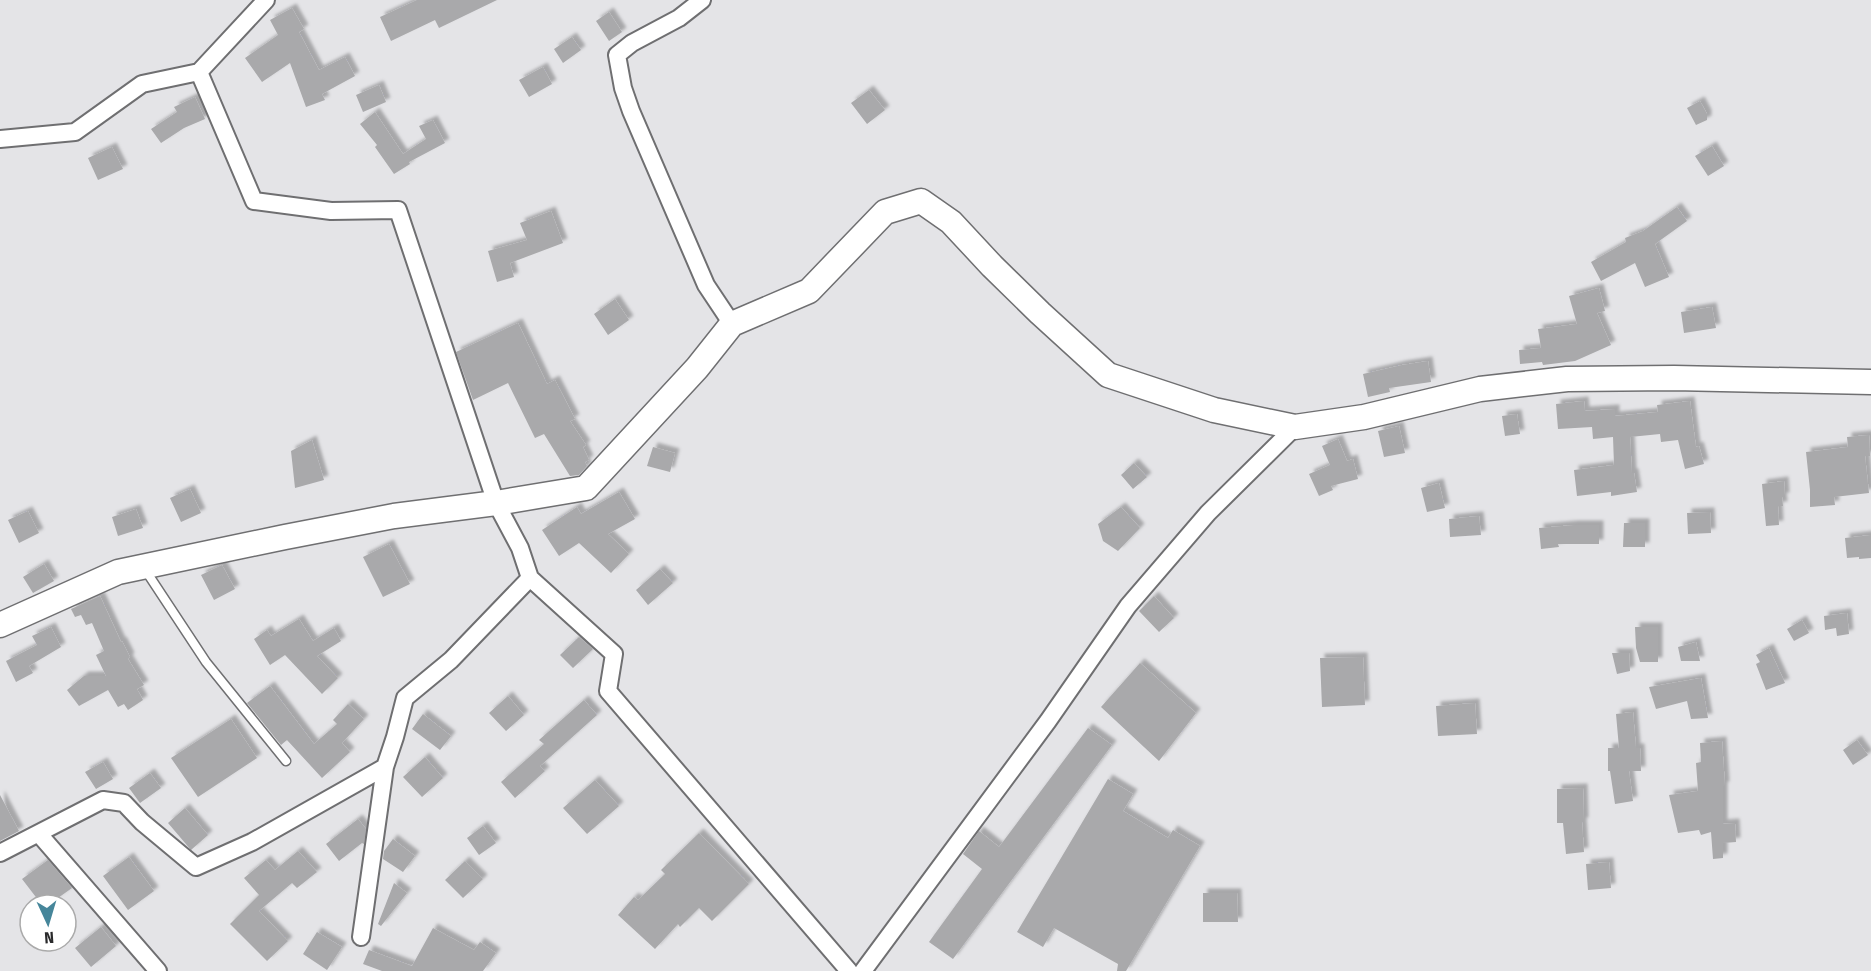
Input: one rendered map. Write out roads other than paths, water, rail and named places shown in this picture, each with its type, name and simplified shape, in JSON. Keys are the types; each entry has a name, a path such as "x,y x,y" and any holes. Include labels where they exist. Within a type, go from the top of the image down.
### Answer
{"street":[{"path":"0,139 75,132 142,84 200,72 266,0"},
{"path":"702,0 679,18 617,55 623,88 636,122 706,285 732,324"},
{"path":"200,72 254,201 331,211 398,210 496,503 520,548 530,578 614,654 608,691 849,971"},
{"path":"0,626 118,572 394,516 496,503 586,488 697,368 732,324 810,291 885,212 921,201 951,222 1040,313 1108,375 1214,410 1295,427 1364,417 1480,389 1567,379 1674,378 1871,382"},
{"path":"863,971 1048,721 1128,606 1208,513 1295,427"},
{"path":"361,937 385,766 405,698 451,660 530,578"},
{"path":"0,853 103,800 124,803 142,822 196,867 252,842 385,766"},
{"path":"39,834 158,971"}],"lane":[{"path":"143,567 206,662 286,760"}]}
